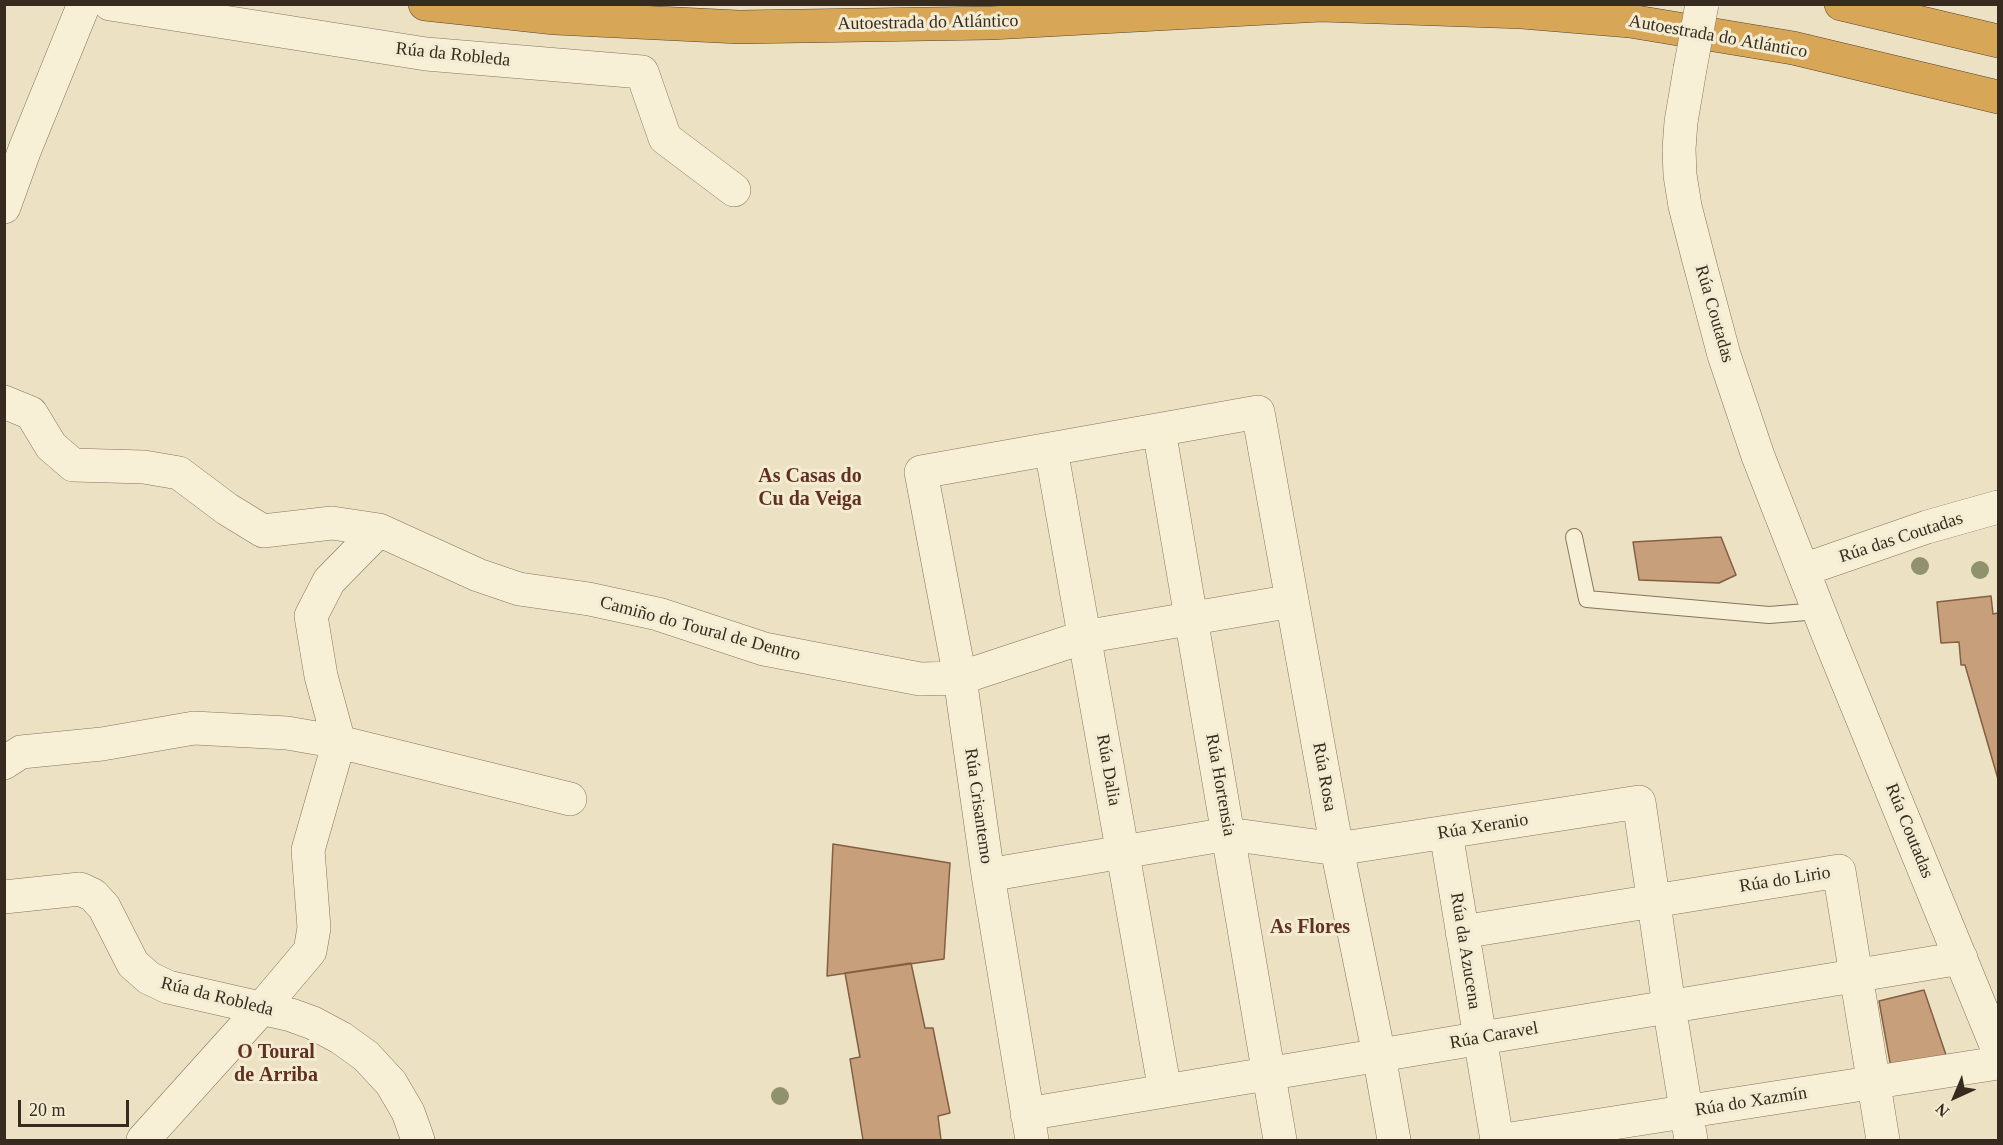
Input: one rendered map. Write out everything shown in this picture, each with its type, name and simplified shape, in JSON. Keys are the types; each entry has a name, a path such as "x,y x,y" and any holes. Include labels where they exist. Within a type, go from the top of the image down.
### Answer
{"highway":[{"name":"Autoestrada do Atlántico","path":"425,4 555,18 739,27 991,23 1321,5 1522,12 1630,21 1792,48 1998,97"},
{"path":"1841,4 1998,41"}],"street":[{"path":"4,207 84,4"},
{"name":"Rúa da Robleda","path":"110,4 426,54 642,72 665,138 734,190"},
{"name":"Rúa Coutadas","path":"1702,4 1681,122 1679,149 1685,206 1712,311 1738,398 1803,570 1998,1050"},
{"name":"Camiño do Toural de Dentro","path":"4,402 31,413 51,446 73,465 144,467 178,473 227,509 263,531 332,523 379,530 478,575 519,589 589,599 658,614 764,649 920,679 960,678 1084,636 1292,601"},
{"name":"Rúa Rosa","path":"1159,430 1258,412 1337,849 1394,1140"},
{"path":"1052,449 1159,430"},
{"name":"Rúa Hortensia","path":"1159,430 1280,1140"},
{"name":"Rúa Crisantemo","path":"1030,1127 988,875 960,678 921,472 1052,449"},
{"name":"Rúa Dalia","path":"1052,449 1165,1091"},
{"name":"Rúa das Coutadas","path":"1803,570 1927,527 1998,507"},
{"path":"143,1140 310,951 314,928 309,850 339,742 321,675 311,616 329,581 379,530"},
{"path":"4,763 21,752 102,744 194,728 287,734 339,742 570,799"},
{"name":"Rúa Xeranio","path":"988,875 1228,834 1337,849 1639,802 1688,1126"},
{"name":"Rúa da Azucena","path":"1446,833 1497,1140"},
{"name":"Rúa do Lirio","path":"1462,932 1839,871 1883,1140"},
{"name":"Rúa da Robleda","path":"4,897 80,889 93,895 105,908 133,964 149,978 168,987 291,1015 313,1023 341,1038 366,1056 391,1083 408,1112 418,1140"},
{"name":"Rúa Caravel","path":"1030,1127 1165,1091 1961,958"},
{"name":"Rúa do Xazmín","path":"1504,1140 1688,1126 1873,1082 1998,1063"}],"lane":[{"path":"1574,537 1587,599 1769,615 1820,611"}],"building":[{"path":"1721,537 1736,575 1719,583 1639,580 1633,542"},
{"path":"1991,596 1993,614 1998,613 1998,779 1965,665 1961,665 1959,642 1941,643 1937,602"},
{"path":"833,844 950,863 944,959 827,976"},
{"path":"911,963 925,1028 933,1028 950,1113 938,1116 941,1140 863,1140 850,1059 860,1057 845,973"},
{"path":"1924,990 1946,1055 1891,1068 1879,1001"}],"district":[{"name":"As Casas do Cu da Veiga","path":"810,488"},
{"name":"As Flores","path":"1310,928"},
{"name":"O Toural de Arriba","path":"276,1064"}]}
